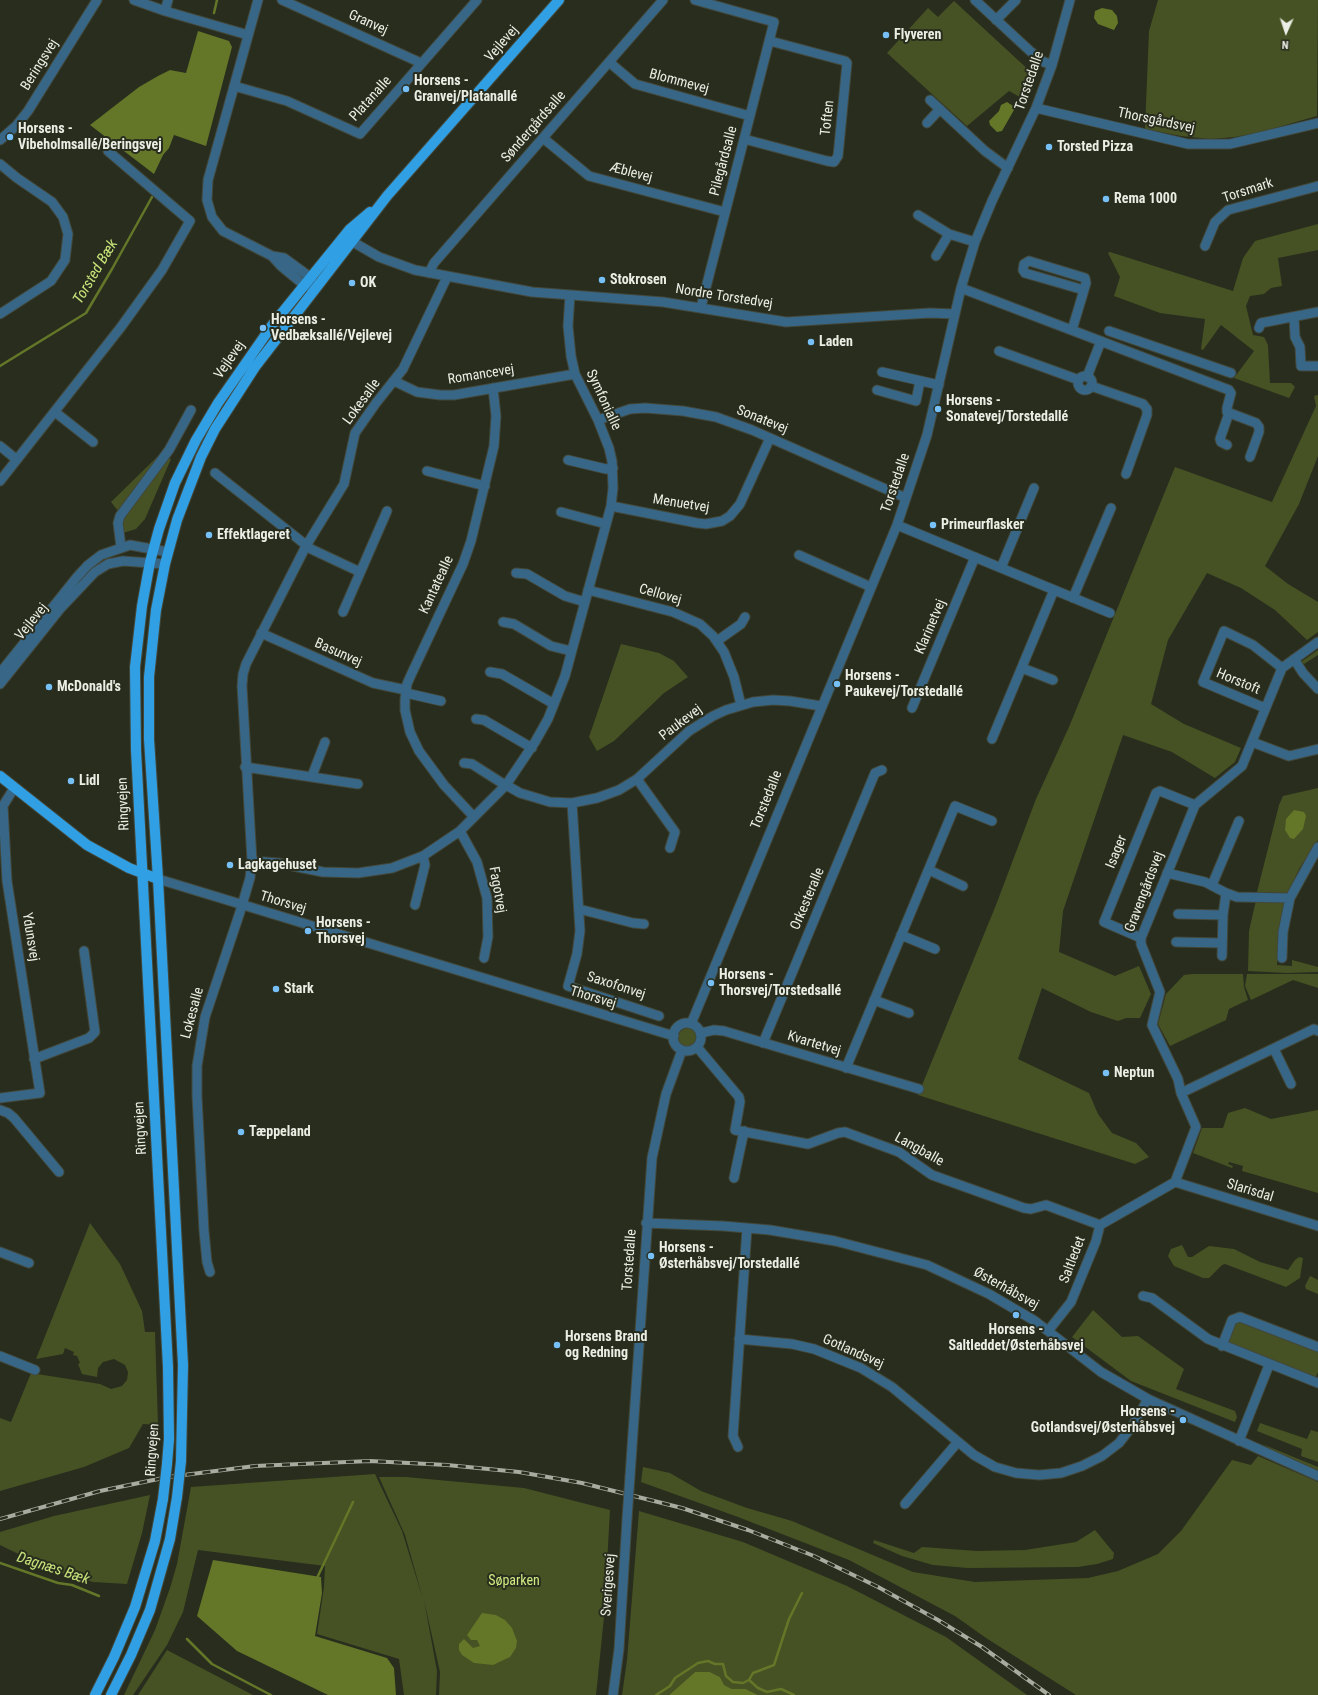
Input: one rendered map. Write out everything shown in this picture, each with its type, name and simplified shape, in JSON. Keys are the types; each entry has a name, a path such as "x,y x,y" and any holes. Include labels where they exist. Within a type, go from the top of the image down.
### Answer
{"main road":[{"name":"Vejlevej","path":"165,564 189,484 215,429 255,367 387,196 559,0"},
{"name":"Vejlevej","path":"153,548 175,483 196,440 218,403 273,324 310,277 350,229 387,196"},
{"name":"Ringvejen","path":"95,1695 114,1657 135,1607 155,1541 163,1499 169,1439 168,1360 141,873 134,686 138,636 153,548"},
{"name":"Ringvejen","path":"111,1695 134,1648 152,1604 170,1539 182,1461 182,1365 158,879 149,739 149,677 156,610 165,564"},
{"name":"Thorsvej","path":"0,776 87,845 111,860 158,879"}],"street":[{"name":"Beringsvej","path":"0,140 16,126 28,111 97,0"},
{"path":"134,0 164,11 248,35"},
{"path":"164,11 168,0"},
{"path":"258,0 208,180 206,200 208,209 217,224 231,236 272,256 284,258 310,277 315,288"},
{"name":"Granvej","path":"282,0 421,63"},
{"name":"Platanalle","path":"234,86 287,101 360,134 477,0"},
{"name":"Søndergårdsalle","path":"429,273 434,263 663,0"},
{"name":"Pilegårdsalle","path":"695,0 774,22 701,307"},
{"path":"975,0 1030,51 1044,62 1052,65"},
{"path":"996,20 1016,0"},
{"name":"Torstedalle","path":"691,1024 897,525 927,435 955,314 975,242 992,201 1036,108 1052,65 1070,0"},
{"name":"Toften","path":"744,139 827,161 834,162 838,156 847,63 845,61 770,41"},
{"name":"Blommevej","path":"609,62 629,80 641,86 750,116"},
{"path":"930,100 985,151 1008,168"},
{"name":"Thorsgårdsvej","path":"1036,108 1188,144 1230,144 1318,123"},
{"path":"927,123 940,109"},
{"name":"Æblevej","path":"543,138 589,176 725,212"},
{"path":"0,482 16,459 126,321 162,270 190,220 108,152"},
{"path":"0,164 17,178 52,202 63,217 68,234 65,260 51,281 0,314"},
{"name":"Torsmark","path":"1205,246 1215,222 1228,210 1318,186"},
{"path":"918,215 949,234 975,242"},
{"path":"936,256 949,234"},
{"name":"Nordre Torstedvej","path":"353,242 398,265 447,277 532,292 651,300 786,322 930,313 955,314"},
{"path":"272,256 304,286 315,288"},
{"path":"1072,330 1084,290 1086,283 1085,278 1028,261 1025,262 1022,269 1025,273 1084,290"},
{"path":"1059,283 1062,271"},
{"name":"Lokesalle","path":"210,1272 207,1262 204,1231 197,1096 198,1052 205,1017 250,878 252,861 245,767 242,686 246,664 306,546 344,484 351,447 358,426 403,369 447,277"},
{"path":"962,288 1231,391 1226,408 1229,413 1256,423 1259,427 1259,432 1250,457"},
{"name":"Symfonialle","path":"252,861 278,862 322,872 358,873 392,868 423,856 460,832 505,785 532,748 554,704 565,676 611,506 614,488 613,468 609,448 598,420 575,374 571,356 568,326 570,295"},
{"path":"1259,328 1261,323 1318,312"},
{"path":"1294,317 1295,337 1300,347 1301,366 1318,366"},
{"path":"1109,331 1231,374"},
{"path":"1123,349 1127,337"},
{"path":"1101,340 1083,378 1078,385 1081,389 1087,390 1091,386 1143,404 1147,409 1147,415 1126,474"},
{"path":"999,351 1083,378"},
{"path":"1174,369 1179,356"},
{"path":"1204,380 1210,367"},
{"path":"882,372 939,385"},
{"name":"Romancevej","path":"394,381 417,392 454,395 575,374"},
{"path":"877,390 916,401 920,381"},
{"name":"Kantatealle","path":"474,817 444,785 424,760 414,743 406,714 406,692 411,675 467,554 493,457 496,432 496,405 493,388"},
{"name":"Sonatevej","path":"598,420 630,409 683,411 716,417 770,438 906,498"},
{"path":"121,547 118,523 120,516 169,450 191,410"},
{"path":"54,412 93,442"},
{"path":"1227,445 1221,442 1220,438 1229,413"},
{"name":"Menuetvej","path":"611,506 697,524 722,521 730,516 740,504 770,438"},
{"path":"0,446 16,459"},
{"path":"568,460 606,469 613,468"},
{"path":"427,470 485,486"},
{"path":"215,473 306,546 315,552 360,572"},
{"path":"1001,568 1034,488"},
{"path":"1073,598 1111,508"},
{"path":"344,612 387,511"},
{"path":"561,512 606,524"},
{"path":"897,525 1110,613"},
{"name":"Vejlevej","path":"0,673 88,565 101,555 121,547 138,545 168,552"},
{"path":"798,556 871,587"},
{"name":"Klarinetvej","path":"912,708 975,557"},
{"name":"Vejlevej","path":"0,684 60,609 95,572 108,564 123,561 165,564"},
{"path":"516,573 526,574 565,596 585,602"},
{"name":"Cellovej","path":"588,590 683,615 700,624 717,641 730,665 741,705"},
{"path":"992,739 1054,590"},
{"path":"717,641 741,624 745,617"},
{"path":"503,622 514,624 551,646 571,651"},
{"name":"Horstoft","path":"1265,708 1203,682 1224,631 1253,645 1282,668"},
{"name":"Basunvej","path":"262,633 373,683 406,692"},
{"path":"1282,668 1318,642"},
{"path":"1294,659 1303,673 1318,688"},
{"path":"1022,668 1053,680"},
{"name":"Gravengårdsvej","path":"1175,1182 1196,1127 1181,1093 1178,1079 1152,1025 1160,992 1141,944 1141,938 1194,805 1242,766 1282,668"},
{"path":"490,672 502,674 554,704"},
{"path":"406,692 440,701"},
{"name":"Paukevej","path":"505,785 520,793 550,802 572,803 609,794 637,779 688,731 713,716 741,705 773,700 797,701 821,706"},
{"path":"476,719 484,720 532,748"},
{"path":"312,776 325,742"},
{"path":"1252,742 1289,756 1318,749"},
{"path":"464,763 472,764 505,785"},
{"path":"245,767 358,784"},
{"name":"Orkesteralle","path":"763,1043 875,773 882,770"},
{"path":"637,779 675,832 670,848"},
{"name":"Ydunsvej","path":"0,1098 40,1093 7,881 3,806 14,788"},
{"name":"Isager","path":"1141,938 1104,922 1156,793 1160,791 1194,805"},
{"name":"Saxofonvej","path":"572,803 579,909 579,941 568,986 660,1016"},
{"path":"846,1068 955,806 992,821"},
{"path":"1212,885 1239,821"},
{"name":"Fagotvej","path":"460,832 477,862 487,898 488,937 484,958"},
{"path":"1282,958 1283,932 1290,898 1318,847"},
{"path":"415,905 425,865 423,856"},
{"path":"929,870 963,886"},
{"path":"1167,873 1180,877 1197,879 1237,897 1290,898"},
{"name":"Thorsvej","path":"158,879 674,1036"},
{"path":"1222,956 1223,915 1226,893"},
{"path":"579,909 633,923 644,924"},
{"path":"1178,914 1223,915"},
{"path":"901,935 935,949"},
{"path":"1176,942 1222,943"},
{"path":"34,1059 89,1038 95,1032 84,951"},
{"path":"874,1000 909,1013"},
{"path":"691,1024 701,1033 701,1042 691,1051 682,1050 676,1044 674,1036 679,1026 691,1024"},
{"path":"1181,1093 1314,1029 1318,1031"},
{"name":"Kvartetvej","path":"701,1033 719,1030 919,1088"},
{"path":"697,1047 739,1097 740,1102 735,1130 744,1131 734,1178"},
{"path":"1274,1049 1291,1084"},
{"name":"Torstedalle","path":"630,1476 646,1223 655,1139 666,1094 682,1050"},
{"path":"0,1110 8,1113 14,1118 59,1172"},
{"name":"Langballe","path":"744,1131 808,1144 838,1133 845,1132 899,1152 932,1175 1024,1208 1031,1209 1046,1205 1100,1225"},
{"name":"Saltledet","path":"1048,1331 1071,1302 1096,1242 1100,1225 1175,1182"},
{"name":"Slarisdal","path":"1175,1182 1318,1226"},
{"name":"Østerhåbsvej","path":"646,1223 770,1230 835,1241 927,1265 989,1294 1048,1331 1101,1372 1148,1400 1318,1476"},
{"path":"738,1447 733,1436 747,1228"},
{"path":"0,1252 29,1263"},
{"path":"1143,1296 1152,1298 1196,1332 1222,1346 1269,1365 1317,1381"},
{"path":"1222,1346 1232,1320 1240,1317 1318,1347"},
{"name":"Gotlandsvej","path":"739,1339 792,1344 814,1349 861,1368 892,1387 957,1443 974,1455 995,1467 1016,1473 1040,1475 1061,1473 1082,1466 1102,1456 1119,1442 1133,1424 1148,1400"},
{"path":"0,1356 36,1370"},
{"path":"1238,1441 1269,1365"},
{"path":"905,1504 957,1443"},
{"name":"Sverigesvej","path":"613,1695 619,1649 630,1476"}],"green space":[{"path":"1158,0 1318,0 1317,116 1261,132 1235,137 1210,139 1181,136 1145,129 1149,31"},
{"path":"954,1 1032,73 1034,80 1034,85 1027,101 1009,91 967,126 887,53 928,8 938,17"},
{"path":"1318,224 1318,250 1278,258 1282,286 1271,288 1264,294 1250,296 1246,306 1253,335 1264,337 1268,345 1270,383 1291,383 1295,387 1289,398 1234,378 1254,351 1221,325 1203,350 1201,349 1205,319 1160,313 1114,296 1120,277 1108,253 1110,252 1233,291 1243,258 1255,241"},
{"path":"1318,395 1318,456 1299,504 1265,566 1288,584 1318,602 1318,632 1307,640 1275,610 1241,588 1207,573 1168,640 1151,704 1184,724 1241,748 1235,762 1215,778 1172,752 1123,735 1063,911 1059,952 1115,976 1139,966 1151,994 1140,1018 1126,1018 1118,1021 1091,1012 1042,988 1018,1059 1089,1093 1098,1114 1112,1133 1136,1143 1149,1157 1135,1164 918,1095 996,905 1036,799 1069,727 1175,467 1272,502 1316,406 1314,396"},
{"path":"157,457 161,458 118,511 111,502"},
{"path":"168,458 171,459 145,519 136,529 123,533 123,518"},
{"path":"621,644 659,653 674,661 688,677 664,693 614,741 597,751 589,737"},
{"path":"1318,650 1318,655 1304,664 1301,662"},
{"path":"1318,788 1318,840 1299,869 1288,893 1257,892 1279,805 1283,796"},
{"path":"1256,900 1281,901 1285,905 1278,946 1277,965 1292,966 1292,960 1318,967 1318,972 1287,973 1248,971 1249,931"},
{"path":"1243,974 1244,987 1248,1000 1229,1009 1226,1020 1170,1046 1158,1024 1166,994 1184,975"},
{"path":"1247,974 1318,974 1318,988 1293,980 1251,1000 1245,986"},
{"path":"688,1028 695,1031 698,1038 695,1045 688,1048 681,1045 678,1038 681,1031"},
{"path":"1245,1108 1271,1119 1318,1110 1318,1193 1242,1171 1243,1166 1229,1162 1228,1164 1233,1166 1232,1168 1193,1153 1202,1128 1223,1128 1228,1113"},
{"path":"90,1223 120,1264 142,1311 145,1332 155,1332 158,1425 143,1424 129,1448 84,1467 0,1491 0,1418 11,1422 31,1373 100,1384 111,1389 122,1386 127,1380 128,1372 125,1365 114,1359 103,1362 98,1368 97,1377 82,1374 77,1356 73,1355 74,1352 65,1348 63,1354 36,1359"},
{"path":"1182,1245 1188,1257 1192,1257 1209,1246 1234,1249 1260,1262 1288,1270 1295,1260 1299,1257 1303,1258 1300,1278 1286,1287 1225,1264 1222,1265 1209,1278 1203,1278 1174,1266 1168,1256 1171,1249"},
{"path":"1310,1276 1318,1280 1318,1294 1306,1289 1305,1286"},
{"path":"1093,1310 1122,1337 1138,1336 1184,1369 1176,1389 1235,1411 1237,1417 1235,1422 1131,1381 1072,1337"},
{"path":"1239,1319 1318,1351 1318,1372 1316,1377 1312,1379 1227,1342 1235,1321"},
{"path":"1260,1423 1307,1439 1311,1430 1318,1432 1318,1462 1301,1456 1302,1449 1257,1431"},
{"path":"1262,1444 1318,1467 1318,1471 1295,1462"},
{"path":"1258,1456 1318,1482 1318,1695 1076,1695 986,1638 955,1616 849,1560 738,1517 641,1482 643,1467 670,1473 701,1491 747,1508 792,1521 913,1572 975,1582 1088,1578 1118,1571 1158,1554 1181,1531 1232,1460 1251,1465"},
{"name":"Søparken","path":"375,1474 402,1531 423,1599 405,1535 379,1477 406,1477 524,1488 610,1510 604,1617 596,1695 439,1695 440,1672 424,1600 437,1671 436,1695 404,1695 399,1659 317,1634 324,1587 325,1566 198,1550 183,1612 167,1645 133,1695 124,1695 155,1630 170,1588 177,1564 191,1487"},
{"path":"150,1495 142,1533 127,1584 93,1582 51,1570 0,1545 0,1532 54,1516"},
{"path":"639,1511 743,1542 847,1586 946,1637 1027,1695 758,1695 746,1689 732,1689 723,1685 720,1677 710,1672 695,1672 669,1695 622,1695 627,1660"},
{"path":"1095,1530 1114,1553 1113,1559 1097,1564 1078,1567 968,1568 933,1565 902,1556 873,1543 874,1540 914,1553 922,1547 977,1551 1025,1550 1076,1542"},
{"path":"167,1650 253,1695 138,1695"}],"shaded area":[{"path":"1102,8 1112,10 1117,16 1118,23 1114,30 1098,24 1094,18 1095,11"},
{"path":"198,31 229,41 232,47 206,146 174,135 169,148 163,155 154,174 90,125 139,87 158,76 170,70 186,73"},
{"path":"1007,102 1013,106 1014,110 1002,131 997,132 990,125 989,121 999,111 1001,105"},
{"path":"1294,810 1304,812 1306,816 1303,829 1294,839 1290,838 1285,830 1286,819"},
{"path":"213,1560 321,1577 322,1593 315,1636 387,1658 394,1668 396,1695 328,1695 237,1651 197,1616"},
{"path":"482,1613 496,1615 505,1620 512,1628 517,1641 516,1648 510,1657 493,1665 474,1663 462,1655 459,1650 459,1644 464,1639 473,1648 480,1646 477,1640 471,1640 467,1635"},
{"path":"695,1672 710,1672 720,1677 724,1685 732,1689 746,1689 758,1695 669,1695"}],"waterway":[{"name":"Torsted Bæk","path":"214,13 217,0"},
{"name":"Torsted Bæk","path":"0,366 86,313 152,197"},
{"path":"317,1578 353,1502"},
{"name":"Dagnæs Bæk","path":"0,1563 58,1583 72,1585 99,1596"},
{"path":"749,1680 753,1673 774,1665 789,1619 802,1593"},
{"name":"Dagnæs Bæk","path":"187,1639 212,1664 271,1695"},
{"path":"656,1695 670,1686 675,1678 698,1663 708,1661 715,1664 723,1664 726,1676 733,1682 743,1683 749,1680 758,1688 767,1692 781,1689 794,1695"}],"railway":[{"path":"0,1519 100,1491 168,1477 255,1466 370,1461 447,1465 519,1472 582,1483 682,1508 748,1530 814,1556 878,1587 938,1620 982,1647 1049,1695"}],"place":[{"name":"Flyveren","path":"886,35"},
{"name":"Horsens - Granvej/Platanallé","path":"406,89"},
{"name":"Horsens - Vibeholmsallé/Beringsvej","path":"10,137"},
{"name":"Torsted Pizza","path":"1049,147"},
{"name":"Rema 1000","path":"1106,199"},
{"name":"Stokrosen","path":"602,280"},
{"name":"OK","path":"352,283"},
{"name":"Horsens - Vedbæksallé/Vejlevej","path":"263,328"},
{"name":"Laden","path":"811,342"},
{"name":"Horsens - Sonatevej/Torstedallé","path":"938,409"},
{"name":"Primeurflasker","path":"933,525"},
{"name":"Effektlageret","path":"209,535"},
{"name":"Horsens - Paukevej/Torstedallé","path":"837,684"},
{"name":"McDonald's","path":"49,687"},
{"name":"Lidl","path":"71,781"},
{"name":"Lagkagehuset","path":"230,865"},
{"name":"Horsens - Thorsvej","path":"308,931"},
{"name":"Horsens - Thorsvej/Torstedsallé","path":"711,983"},
{"name":"Stark","path":"276,989"},
{"name":"Neptun","path":"1106,1073"},
{"name":"Tæppeland","path":"241,1132"},
{"name":"Horsens - Østerhåbsvej/Torstedallé","path":"651,1256"},
{"name":"Horsens - Saltleddet/Østerhåbsvej","path":"1016,1315"},
{"name":"Horsens Brand og Redning","path":"557,1345"},
{"name":"Horsens - Gotlandsvej/Østerhåbsvej","path":"1183,1420"}]}
